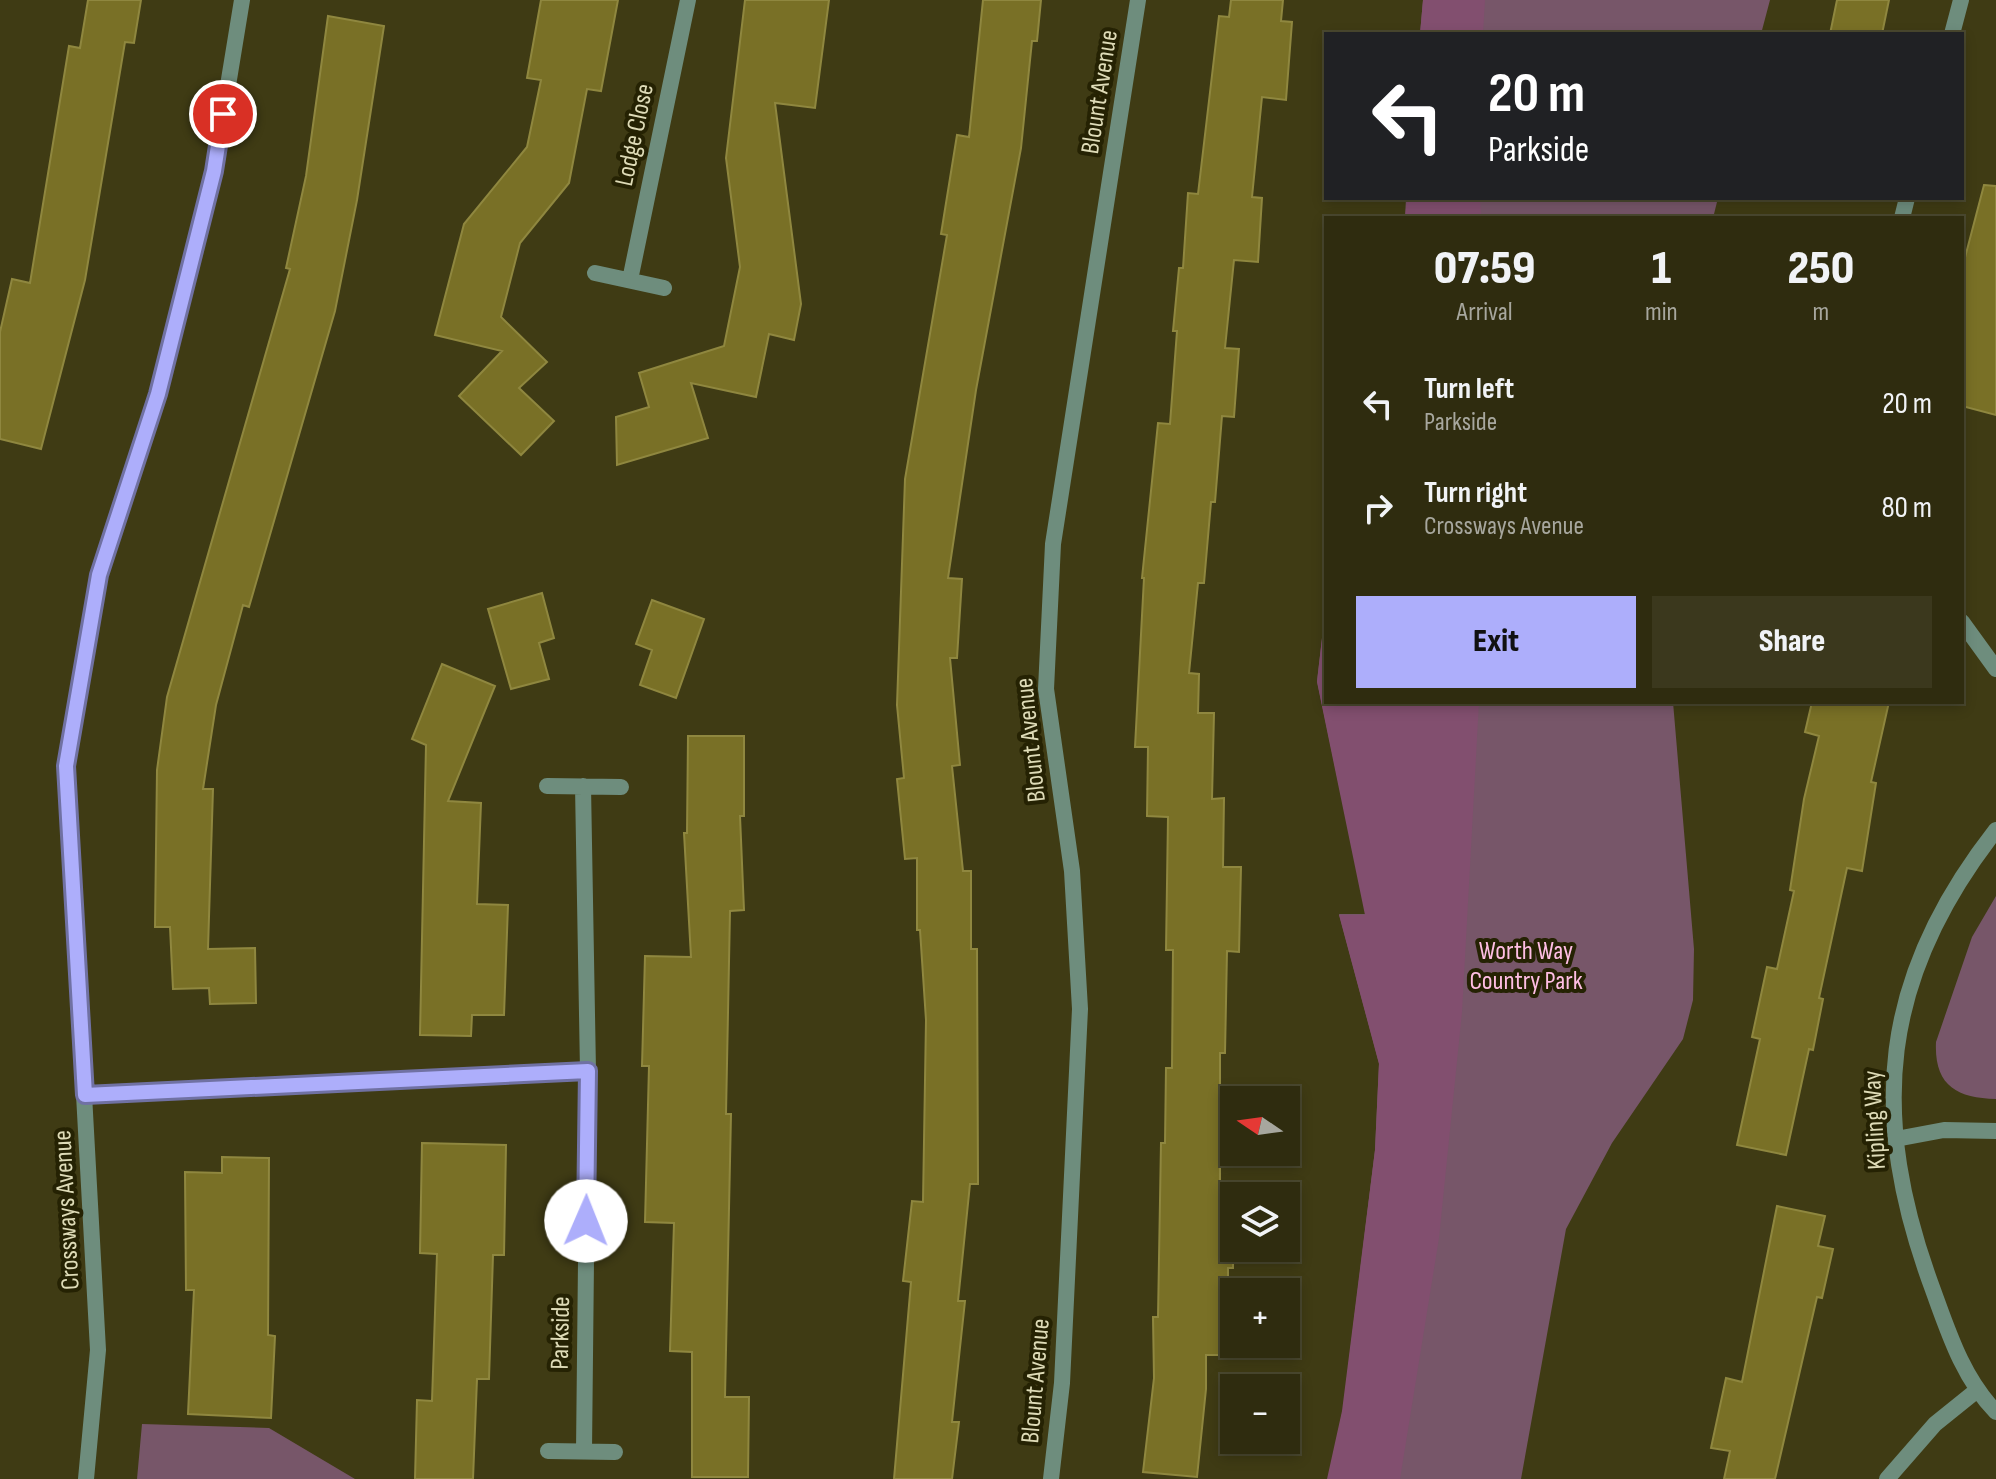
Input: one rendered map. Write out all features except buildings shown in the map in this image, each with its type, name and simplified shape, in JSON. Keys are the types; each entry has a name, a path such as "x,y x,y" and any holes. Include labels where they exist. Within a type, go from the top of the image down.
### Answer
{"street":[{"name":"Crossways Avenue","path":"86,1479 98,1350 66,766 99,575 158,394 210,186 242,0"},
{"name":"Lodge Close","path":"630,280 688,0"},
{"name":"Blount Avenue","path":"1051,1479 1062,1383 1080,1009 1072,871 1046,689 1053,544 1138,0"},
{"path":"1953,32 1961,0"},
{"path":"595,273 664,288"},
{"path":"1964,625 1996,669"},
{"path":"547,786 621,787"},
{"name":"Parkside","path":"583,786 588,1071 584,1451"},
{"name":"Kipling Way","path":"1996,830 1961,874 1934,921 1902,1005 1893,1075 1896,1139 1902,1180 1921,1257 1954,1348 1976,1391 1996,1412"},
{"path":"85,1095 588,1071"},
{"path":"1896,1139 1944,1130 1996,1131"},
{"path":"1887,1479 1935,1424 1976,1391"},
{"path":"548,1451 615,1452"}],"green space":[{"path":"1423,0 1770,0 1762,32 1420,32"},
{"path":"1406,200 1718,200 1714,216 1405,216"},
{"name":"Worth Way Country Park","path":"1324,620 1324,704 1673,704 1694,949 1693,1000 1683,1039 1612,1143 1566,1229 1521,1479 1328,1479 1343,1409 1375,1150 1379,1063 1339,914 1366,914 1317,681"},
{"path":"1996,896 1996,1099 1969,1096 1950,1086 1939,1069 1936,1042 1972,937"},
{"path":"142,1424 269,1428 355,1479 137,1479"}],"shaded area":[{"path":"1423,0 1485,0 1483,32 1420,32"},
{"path":"1407,200 1480,200 1481,216 1405,216"},
{"path":"1324,621 1324,704 1479,704 1462,1012 1439,1238 1400,1479 1327,1479 1342,1411 1375,1150 1379,1064 1339,915 1365,915 1317,682"}],"route":[{"path":"223,114 214,171 158,394 99,575 66,766 85,1095 588,1071 586,1221"}]}
